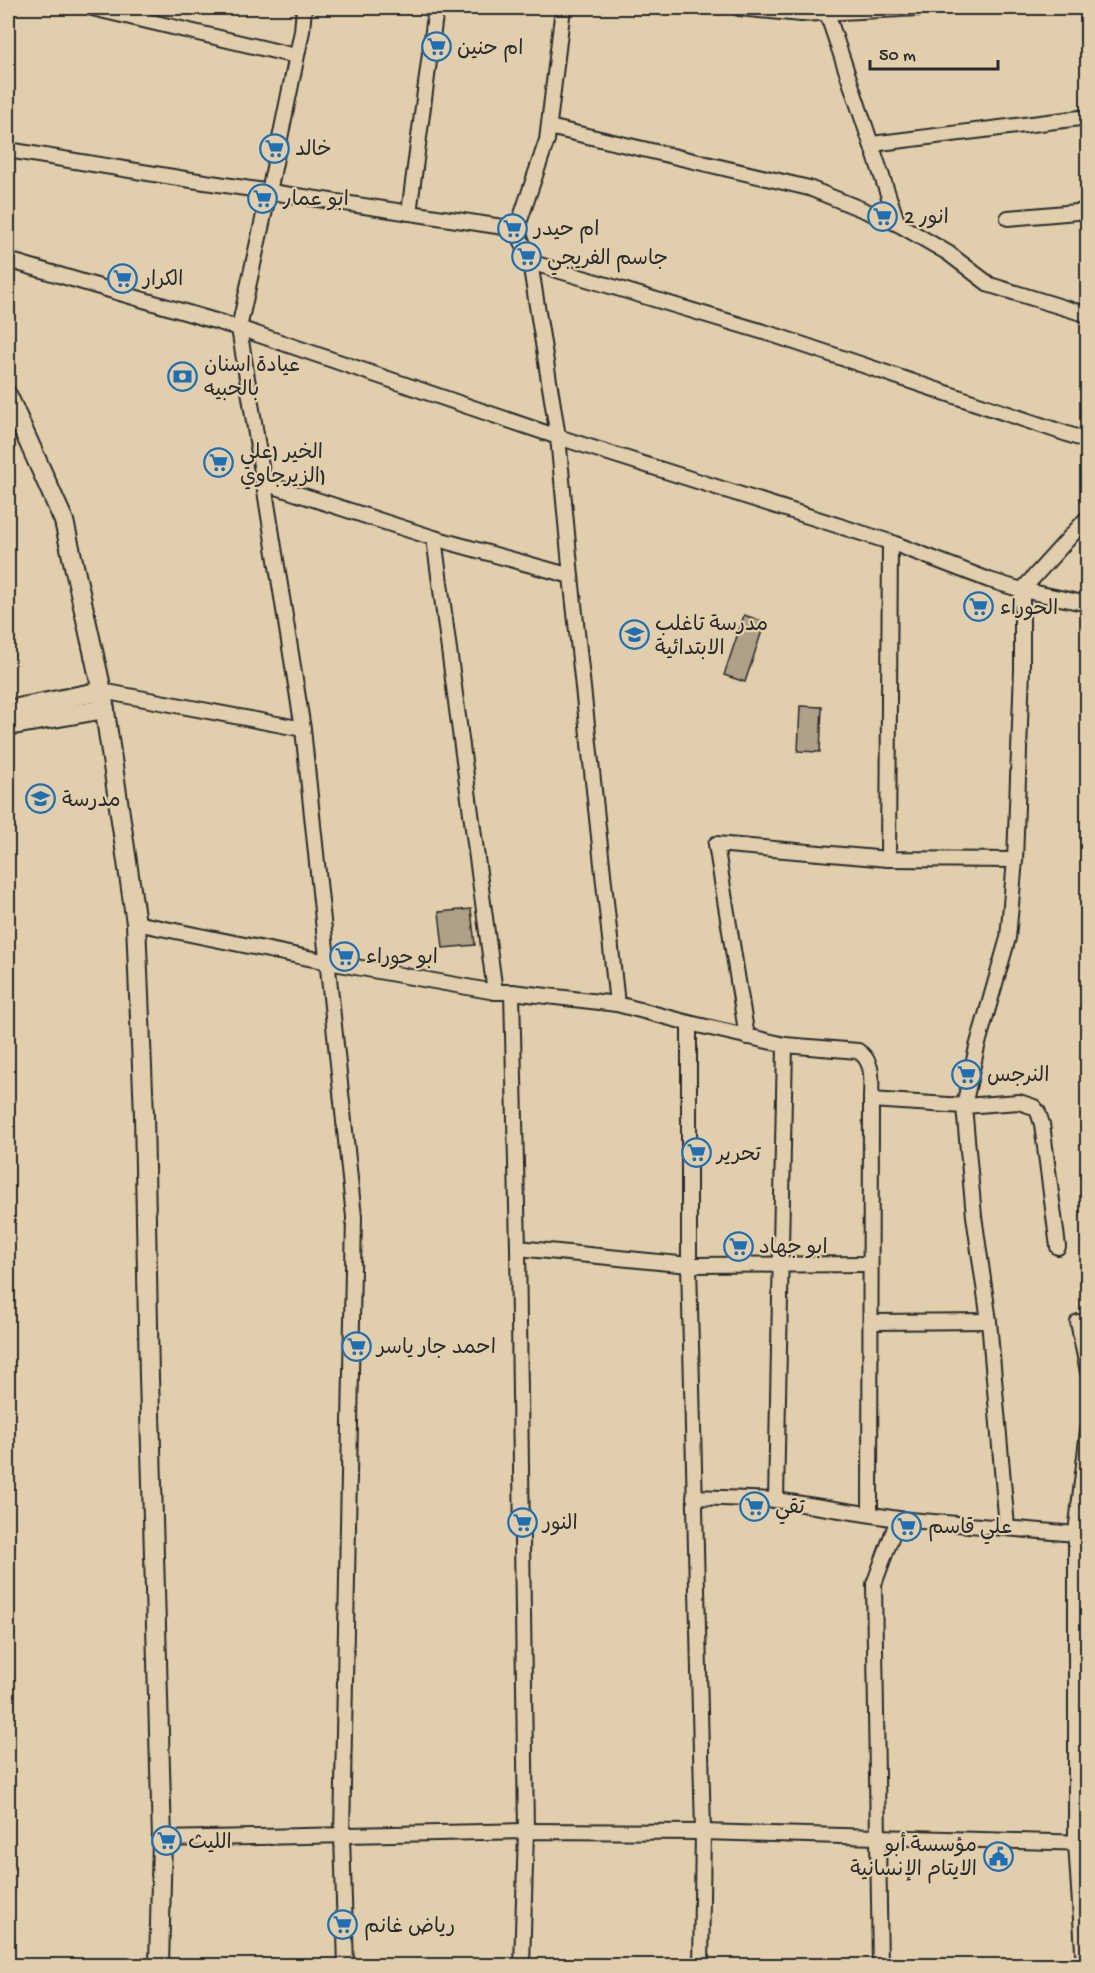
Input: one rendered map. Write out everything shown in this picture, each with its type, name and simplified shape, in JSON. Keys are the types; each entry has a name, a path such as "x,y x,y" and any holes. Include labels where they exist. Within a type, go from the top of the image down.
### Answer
{"street":[{"path":"92,8 296,56"},
{"path":"304,8 269,192 239,328 303,729 354,1217 342,1836 346,1965"},
{"path":"409,213 436,8"},
{"path":"563,8 547,140 517,229 530,262 558,437 617,1004"},
{"path":"739,8 827,13 920,8"},
{"path":"827,13 898,224"},
{"path":"872,144 1088,117"},
{"path":"549,127 809,188 898,224 948,253 990,285 1088,315"},
{"path":"8,150 517,229"},
{"path":"1008,218 1088,211"},
{"path":"8,260 239,328 558,437 890,542 1022,590 1088,604"},
{"path":"530,262 777,336 1088,441"},
{"path":"8,396 64,521 103,700 136,923 144,1115 162,1839 159,1965"},
{"path":"264,483 435,538 571,576"},
{"path":"1007,1527 989,1321 974,1216 964,1106 977,1047 1008,938 1015,860 1022,669 1022,590 1088,518"},
{"path":"435,538 495,992"},
{"path":"888,859 890,542"},
{"path":"8,710 103,700 303,729"},
{"path":"8,726 103,700"},
{"path":"747,1037 716,844 888,859 1015,860"},
{"path":"136,923 328,962 495,992 617,1004 785,1045 858,1050 866,1056 870,1064 871,1100 870,1514"},
{"path":"512,992 526,1831 522,1965"},
{"path":"689,1023 689,1265 703,1832 701,1965"},
{"path":"776,1500 785,1045"},
{"path":"871,1100 964,1106 1019,1102 1034,1107 1042,1124 1058,1247"},
{"path":"518,1248 689,1265 869,1264"},
{"path":"872,1322 989,1321"},
{"path":"1078,1322 1088,1372"},
{"path":"1084,1965 1082,1534 1088,1430"},
{"path":"694,1497 776,1500 898,1519 1082,1534"},
{"path":"880,1965 874,1584 898,1519"},
{"path":"162,1839 526,1831 703,1832 1082,1843"}],"building":[{"path":"744,615 765,622 745,682 724,675"},
{"path":"800,706 822,707 820,752 798,751"},
{"path":"471,909 475,945 443,948 439,912"}],"place":[{"name":"ام حنين","path":"436,47"},
{"name":"خالد","path":"274,148"},
{"name":"ابو عمار","path":"262,198"},
{"name":"انور 2","path":"883,216"},
{"name":"ام حيدر","path":"513,228"},
{"name":"جاسم الفريجي","path":"526,257"},
{"name":"الكرار","path":"122,278"},
{"name":"عيادة اسنان بالحبيه","path":"183,376"},
{"name":"الخير (علي الزيرجاوي)","path":"219,463"},
{"name":"الحوراء","path":"979,607"},
{"name":"مدرسة تاغلب الابتدائية","path":"634,635"},
{"name":"مدرسة","path":"41,799"},
{"name":"ابو حوراء","path":"345,956"},
{"name":"النرجس","path":"966,1074"},
{"name":"تحرير","path":"696,1153"},
{"name":"ابو جهاد","path":"738,1246"},
{"name":"احمد جار ياسر","path":"356,1346"},
{"name":"تقي","path":"754,1506"},
{"name":"النور","path":"522,1522"},
{"name":"علي قاسم","path":"907,1526"},
{"name":"الليث","path":"167,1841"},
{"name":"مؤسسة أبو الايتام الإنسانية","path":"998,1856"},
{"name":"رياض غانم","path":"343,1925"}]}
